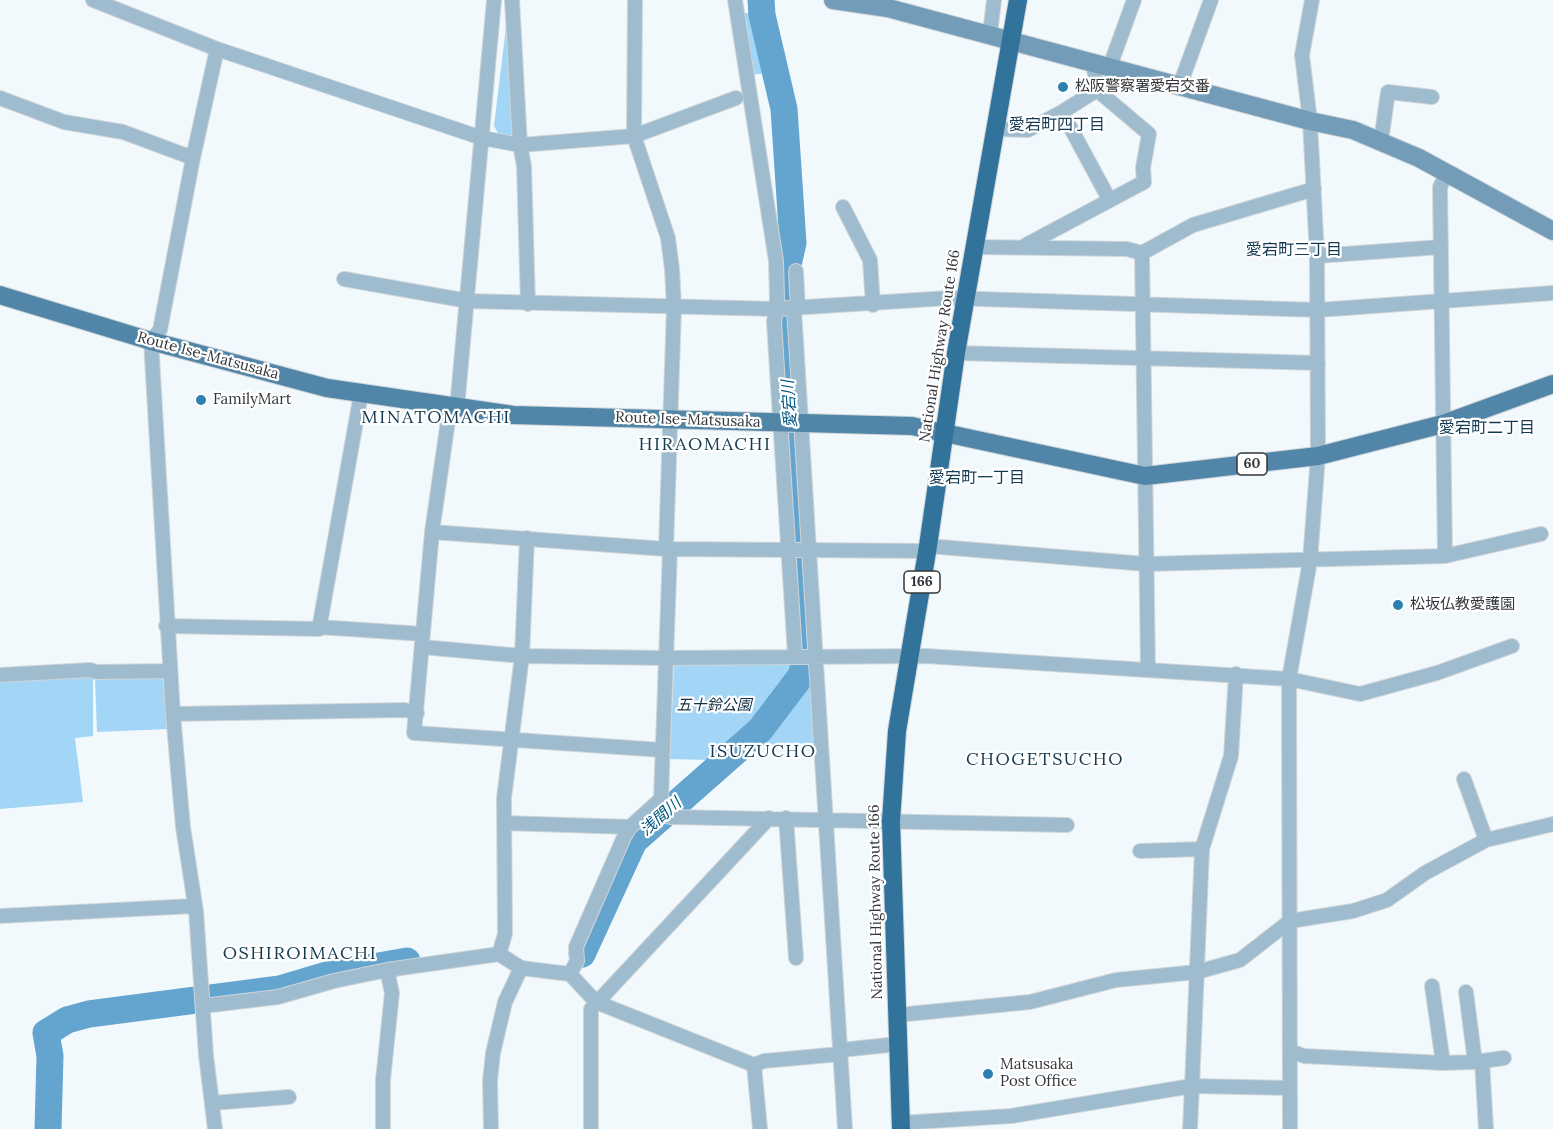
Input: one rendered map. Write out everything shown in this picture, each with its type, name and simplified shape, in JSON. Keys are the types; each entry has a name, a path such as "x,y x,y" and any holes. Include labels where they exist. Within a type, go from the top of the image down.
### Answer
{"highway":[{"name":"National Highway Route 166","path":"901,1126 891,821 897,731 928,549 956,353 1017,0"}],"main road":[{"name":"Route Ise-Matsusaka","path":"0,295 150,341 327,388 361,394 513,415 912,426 1145,476 1318,456 1443,424 1553,384"}],"street":[{"path":"93,0 218,49 482,138 520,145 634,136 736,98"},
{"path":"494,0 468,301 432,532 414,733 513,742 662,750"},
{"path":"512,0 520,145 524,166 528,304"},
{"path":"570,974 577,961 576,947 630,827 661,799 674,307 668,238 634,136 635,0"},
{"path":"735,0 776,261 788,309 801,423 845,1129"},
{"path":"833,0 888,8 1310,121 1353,130 1381,141 1447,174 1553,231"},
{"path":"990,34 994,0"},
{"path":"995,129 1028,130 1097,90 1102,64 1134,0"},
{"path":"1180,86 1211,0"},
{"path":"1290,1129 1289,679 1311,561 1318,456 1317,256 1310,121 1302,55 1312,0"},
{"path":"215,1129 169,671 150,341 160,330 193,158 218,49"},
{"path":"1024,246 1143,182 1149,134 1097,90"},
{"path":"1381,141 1388,92 1432,97"},
{"path":"0,98 64,122 123,132 193,158"},
{"path":"1062,112 1109,199"},
{"path":"1445,556 1440,187 1447,174"},
{"path":"974,247 1127,249 1142,253 1193,225 1314,189"},
{"path":"843,207 870,260 873,304"},
{"path":"1317,256 1441,247"},
{"path":"1142,253 1148,670"},
{"path":"795,655 781,423 788,309 796,271"},
{"path":"344,279 468,301 788,309 949,298 966,301 982,299 1318,310 1553,293"},
{"path":"956,353 1144,360 1318,363"},
{"path":"319,627 361,394"},
{"path":"432,532 668,549 928,549 1146,564 1445,556 1541,534"},
{"path":"499,954 505,934 507,909 504,798 513,742 522,656 527,538"},
{"path":"166,626 319,629 319,627 522,656 666,658 795,655 910,656 1289,679 1360,694 1437,673 1512,646"},
{"path":"0,675 90,670 97,672 169,671"},
{"path":"1190,1129 1202,849 1231,756 1236,675"},
{"path":"173,714 405,710 417,713"},
{"path":"1464,779 1485,840"},
{"path":"649,811 671,817 1067,825"},
{"path":"591,1129 591,1009 769,818"},
{"path":"786,818 795,958"},
{"path":"504,824 630,827"},
{"path":"897,1015 1030,1002 1116,980 1197,972 1240,960 1290,921 1353,911 1387,900 1425,873 1485,840 1553,824"},
{"path":"1140,852 1202,849"},
{"path":"0,916 194,906"},
{"path":"203,1001 278,997 334,981 387,970 499,954 521,968 570,974 597,1002 754,1065 764,1061 898,1044"},
{"path":"491,1129 490,1081 493,1053 505,1002 521,968"},
{"path":"383,1129 383,1080 392,993 387,970"},
{"path":"1432,986 1443,1063"},
{"path":"1466,992 1479,1062 1486,1129"},
{"path":"1290,1051 1304,1056 1443,1063 1479,1062 1504,1058"},
{"path":"754,1065 760,1129"},
{"path":"901,1126 1012,1123 1192,1086 1289,1088"},
{"path":"212,1103 288,1097"}],"green space":[{"path":"742,13 758,13 771,72 752,75"},
{"path":"507,19 514,138 498,133 494,126"},
{"name":"五十鈴公園","path":"810,663 815,743 731,746 710,760 670,759 674,665"},
{"path":"93,675 93,736 75,738 83,802 0,809 0,680"},
{"path":"160,677 165,681 168,729 97,732 95,679"}],"waterway":[{"name":"愛宕川","path":"582,954 634,841 760,730 801,676 806,657 784,316 788,300 787,269 793,243 784,109 762,15 761,0"},
{"path":"48,1129 50,1056 46,1033 67,1020 89,1014 280,989 327,975 407,961"}],"place":[{"name":"松阪警察署愛宕交番","path":"1063,87"},
{"name":"FamilyMart","path":"201,400"},
{"name":"松坂仏教愛護園","path":"1398,605"},
{"name":"Matsusaka Post Office","path":"988,1074"}],"district":[{"name":"愛宕町四丁目","path":"1057,125"},
{"name":"愛宕町三丁目","path":"1294,250"},
{"name":"MINATOMACHI","path":"436,418"},
{"name":"愛宕町二丁目","path":"1487,428"},
{"name":"HIRAOMACHI","path":"705,445"},
{"name":"愛宕町一丁目","path":"977,478"},
{"name":"ISUZUCHO","path":"763,752"},
{"name":"CHOGETSUCHO","path":"1045,760"},
{"name":"OSHIROIMACHI","path":"300,954"}],"water label":[{"name":"浅間川","path":"661,817"}]}
